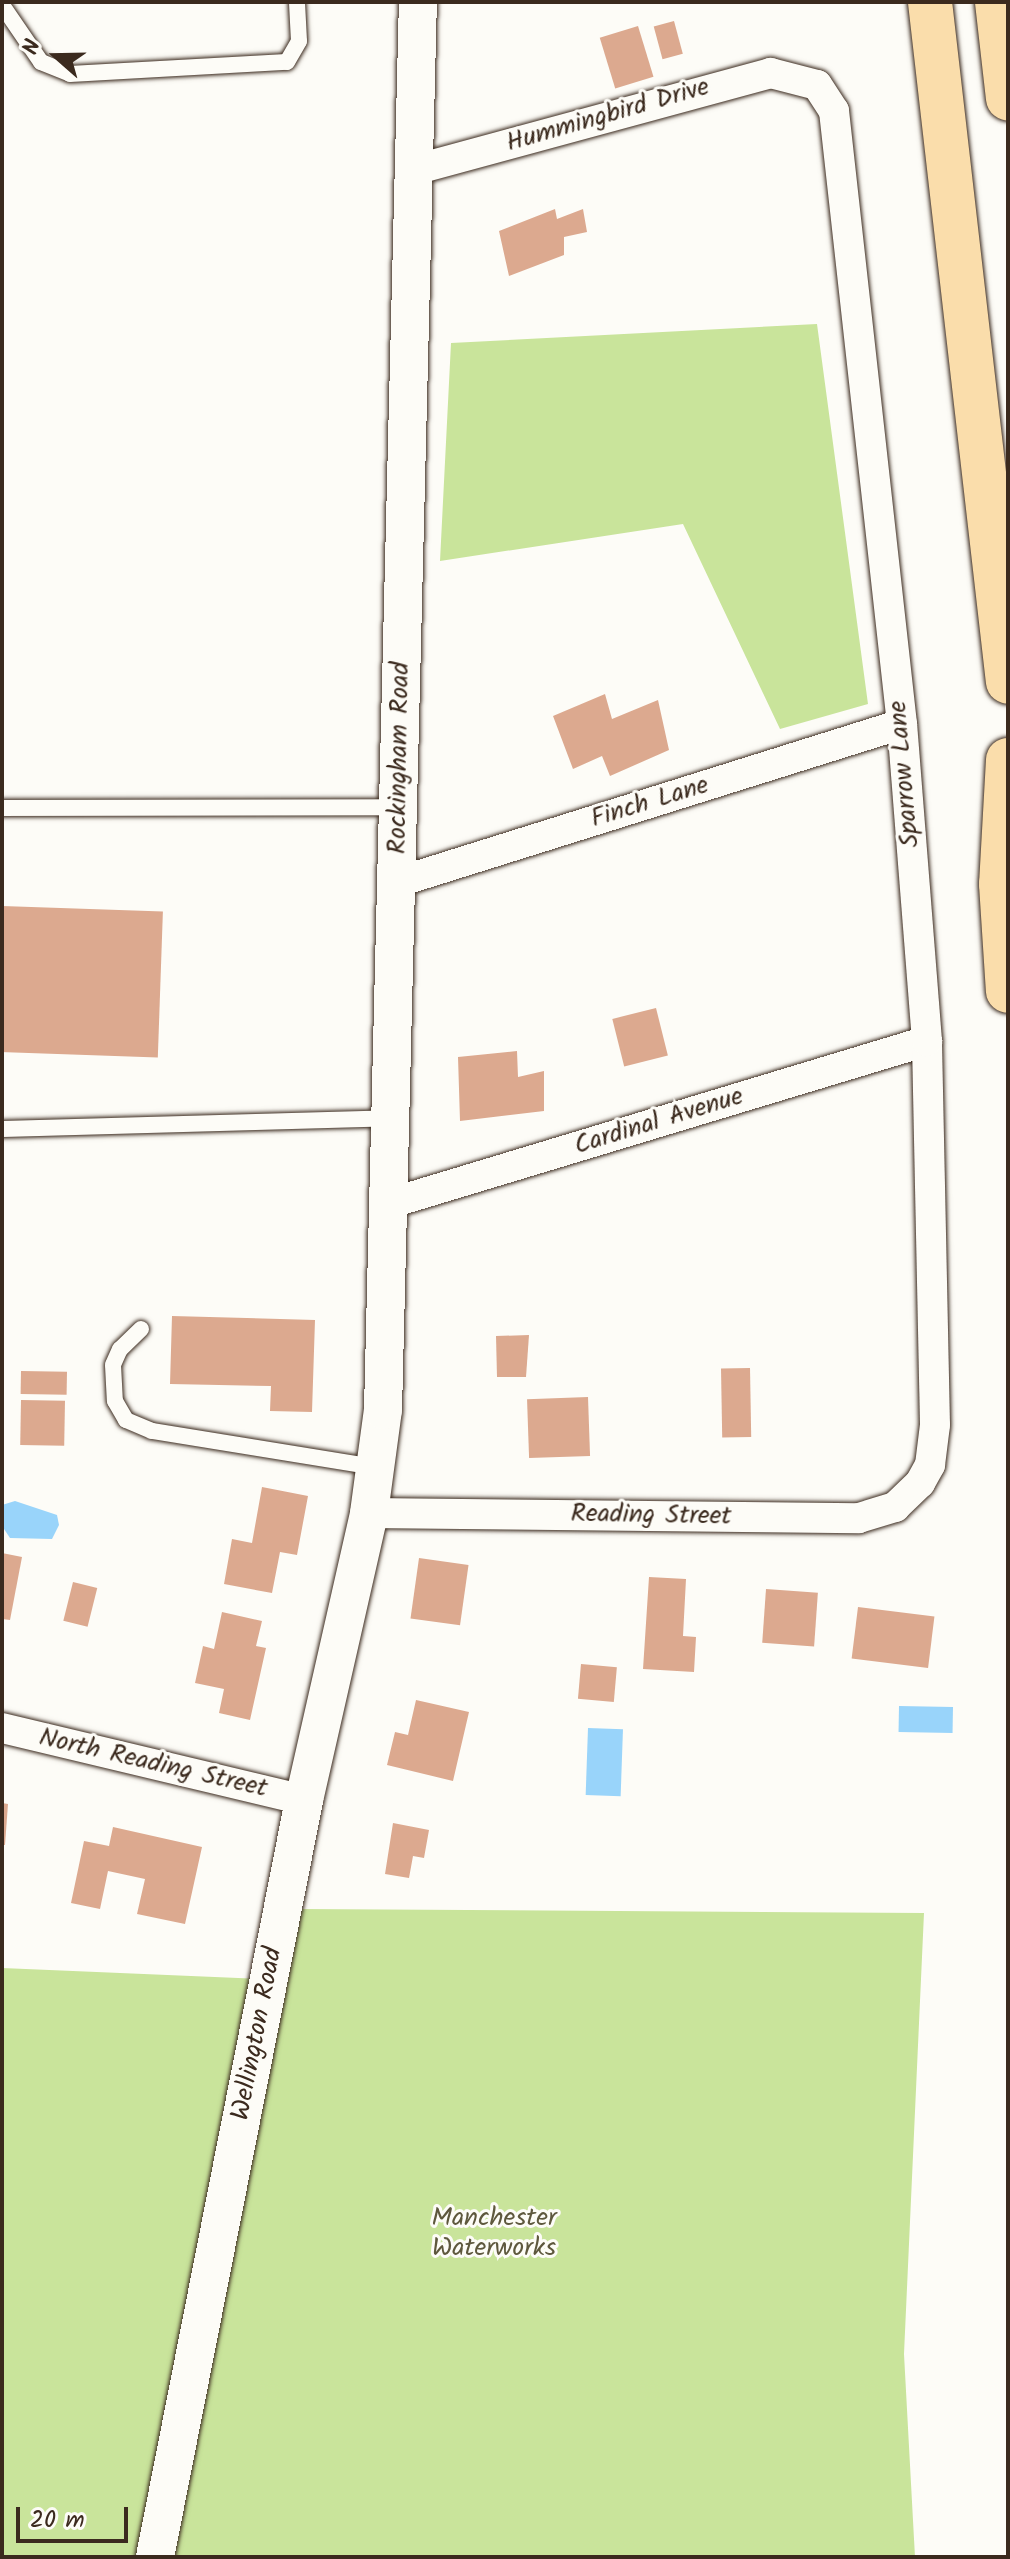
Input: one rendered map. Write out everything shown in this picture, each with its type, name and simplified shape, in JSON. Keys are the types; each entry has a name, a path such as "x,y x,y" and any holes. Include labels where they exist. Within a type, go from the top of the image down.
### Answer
{"highway":[{"path":"930,2 1008,682"},
{"path":"997,2 1008,98"},
{"path":"1008,760 1001,884 1008,991"}],"street":[{"name":"Rockingham Road","path":"369,1513 383,1410 391,1203 418,2"},
{"name":"Hummingbird Drive","path":"413,170 752,76 771,73 804,79"},
{"name":"Sparrow Lane","path":"804,79 828,96 834,111 902,724 927,1041 936,1405 930,1465 920,1483"},
{"name":"Finch Lane","path":"398,882 902,724"},
{"name":"Cardinal Avenue","path":"391,1203 927,1041"},
{"name":"Reading Street","path":"369,1513 859,1518 895,1507 920,1483"},
{"name":"Wellington Road","path":"155,2557 304,1800 369,1513"},
{"name":"North Reading Street","path":"2,1728 304,1800"}],"lane":[{"path":"2,5 41,62 70,74 287,62 299,41 297,2"},
{"path":"2,808 399,807"},
{"path":"2,1129 392,1118"},
{"path":"141,1329 120,1349 113,1365 113,1392 126,1420 152,1431 375,1467"}],"green space":[{"path":"817,324 868,704 780,729 683,524 440,561 451,343"},
{"name":"Manchester Waterworks","path":"301,1909 924,1913 904,2354 915,2557 2,2557 2,1968 287,1980"}],"water":[{"path":"15,1501 57,1515 59,1525 52,1539 10,1538 2,1526 2,1505"},
{"path":"899,1706 953,1707 953,1733 899,1732"},
{"path":"588,1728 623,1729 621,1796 586,1795"}],"building":[{"path":"674,21 683,54 663,59 654,26"},
{"path":"638,26 653,77 615,88 600,38"},
{"path":"555,209 557,219 583,209 587,232 564,237 564,255 509,276 499,231"},
{"path":"605,694 612,719 658,700 669,750 610,776 602,756 573,769 553,716"},
{"path":"2,906 163,912 158,1058 2,1052"},
{"path":"656,1008 668,1056 624,1066 612,1019"},
{"path":"517,1051 518,1077 544,1071 544,1111 460,1121 458,1057"},
{"path":"172,1316 315,1320 312,1412 270,1411 271,1386 170,1384"},
{"path":"529,1335 526,1377 497,1377 496,1336"},
{"path":"750,1368 751,1437 722,1437 721,1369"},
{"path":"21,1371 67,1372 67,1395 21,1394"},
{"path":"588,1397 590,1456 529,1458 527,1399"},
{"path":"21,1400 65,1401 64,1446 20,1445"},
{"path":"262,1487 308,1496 297,1555 280,1552 272,1593 224,1584 232,1539 252,1543"},
{"path":"2,1553 22,1557 10,1620 2,1619"},
{"path":"419,1558 469,1565 460,1625 411,1618"},
{"path":"649,1577 686,1579 683,1636 696,1637 694,1672 643,1669"},
{"path":"73,1582 97,1588 88,1627 63,1621"},
{"path":"766,1589 818,1593 814,1646 762,1643"},
{"path":"858,1607 934,1616 928,1668 852,1659"},
{"path":"222,1612 262,1621 256,1646 266,1648 250,1720 219,1713 224,1689 195,1683 203,1646 214,1649"},
{"path":"581,1664 617,1667 614,1702 578,1699"},
{"path":"416,1700 469,1712 453,1781 387,1765 395,1732 408,1735"},
{"path":"2,1803 8,1804 5,1845 2,1845"},
{"path":"393,1823 429,1830 424,1858 413,1856 409,1878 385,1874"},
{"path":"113,1827 202,1847 185,1924 137,1914 145,1879 108,1871 100,1909 71,1903 84,1841 109,1846"}]}
